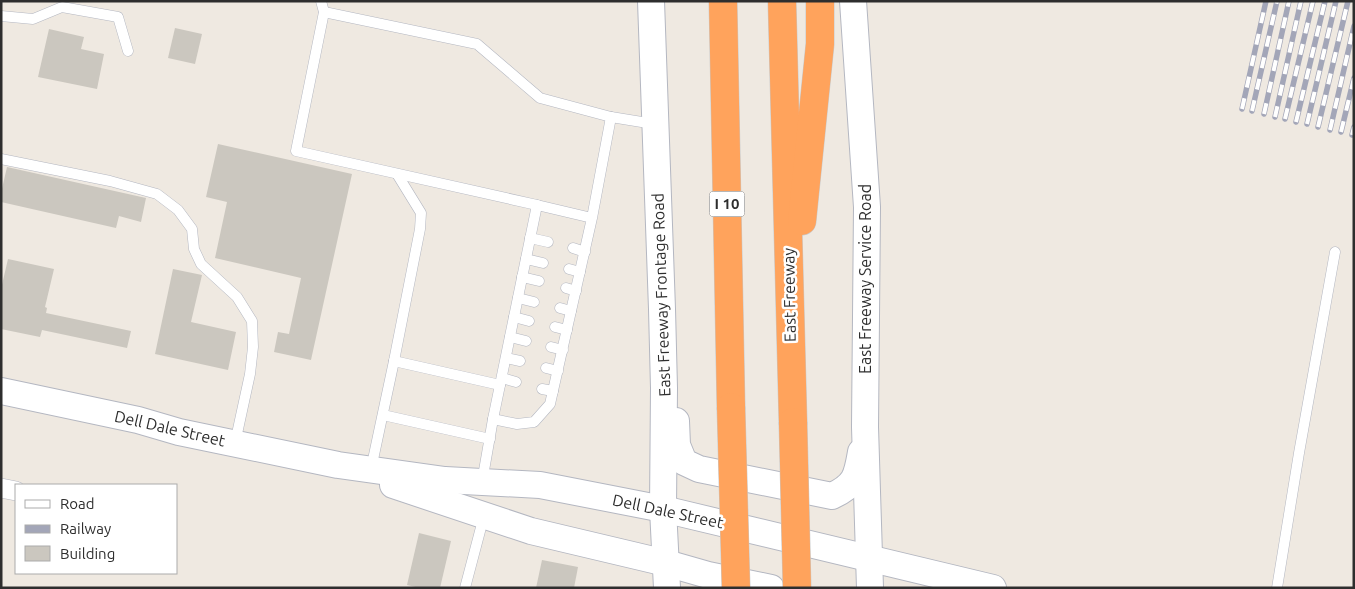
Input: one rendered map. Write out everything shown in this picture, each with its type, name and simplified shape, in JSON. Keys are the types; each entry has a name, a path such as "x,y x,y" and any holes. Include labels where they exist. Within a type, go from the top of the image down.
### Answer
{"highway":[{"name":"I 10","path":"723,1 736,588"},
{"name":"East Freeway","path":"782,1 797,588"},
{"path":"790,337 820,44 820,1"}],"main road":[{"name":"East Freeway Frontage Road","path":"651,1 662,309 664,388 663,509 666,575"},
{"name":"East Freeway Service Road","path":"853,1 867,207 865,427 869,558"},
{"path":"662,309 669,336 676,404 677,445 684,462 699,469 832,496 844,491 857,476 865,427"},
{"name":"Dell Dale Street","path":"1,391 138,420 179,432 338,465 445,480 540,485 663,509 994,588"},
{"name":"Dell Dale Street","path":"338,465 666,575 708,575 771,588"},
{"path":"869,558 870,588"}],"street":[{"path":"1,488 15,491"}],"lane":[{"path":"592,218 296,151 323,6 477,44 540,98 610,117 655,124"},
{"path":"1,16 33,18 62,7 118,17 128,51"},
{"path":"493,419 517,424 534,422 550,404 571,311 571,290 580,272 585,252 610,117"},
{"path":"1,159 110,181 157,194 178,210 192,229 194,249 201,264 216,280 237,297 252,321 253,347 250,374 235,444"},
{"path":"371,470 420,229 421,213 397,174"},
{"path":"482,482 537,205"},
{"path":"530,238 548,242"},
{"path":"573,248 585,252"},
{"path":"1277,588 1298,453 1335,252"},
{"path":"526,259 543,263"},
{"path":"569,269 580,272"},
{"path":"522,277 539,282"},
{"path":"518,298 534,302"},
{"path":"560,308 571,311"},
{"path":"514,317 529,321"},
{"path":"555,327 567,330"},
{"path":"510,337 526,341"},
{"path":"551,347 562,350"},
{"path":"506,358 520,361"},
{"path":"394,361 501,382 516,382"},
{"path":"546,368 558,371"},
{"path":"542,388 553,391"},
{"path":"383,415 490,439"},
{"path":"465,588 484,515"}],"building":[{"path":"175,28 202,34 195,64 168,58"},
{"path":"49,29 84,37 81,49 104,54 97,89 38,77"},
{"path":"218,144 352,174 311,360 274,352 278,332 289,334 301,278 215,258 227,202 206,197"},
{"path":"7,167 146,198 141,222 119,216 116,228 1,202 1,193"},
{"path":"8,259 54,269 45,307 47,308 46,313 131,331 127,348 42,330 40,337 1,329 1,289"},
{"path":"173,269 202,275 191,322 236,332 228,370 155,354"},
{"path":"419,533 451,541 440,588 420,588 407,585"},
{"path":"542,560 578,567 574,588 536,588"}],"railway":[{"path":"1242,109 1266,1"},
{"path":"1252,111 1277,1"},
{"path":"1264,114 1289,1"},
{"path":"1275,117 1301,1"},
{"path":"1285,119 1313,1"},
{"path":"1296,122 1325,1"},
{"path":"1307,124 1336,1"},
{"path":"1318,127 1348,1"},
{"path":"1330,130 1354,26"},
{"path":"1341,132 1354,78"},
{"path":"1352,135 1354,127"}]}
